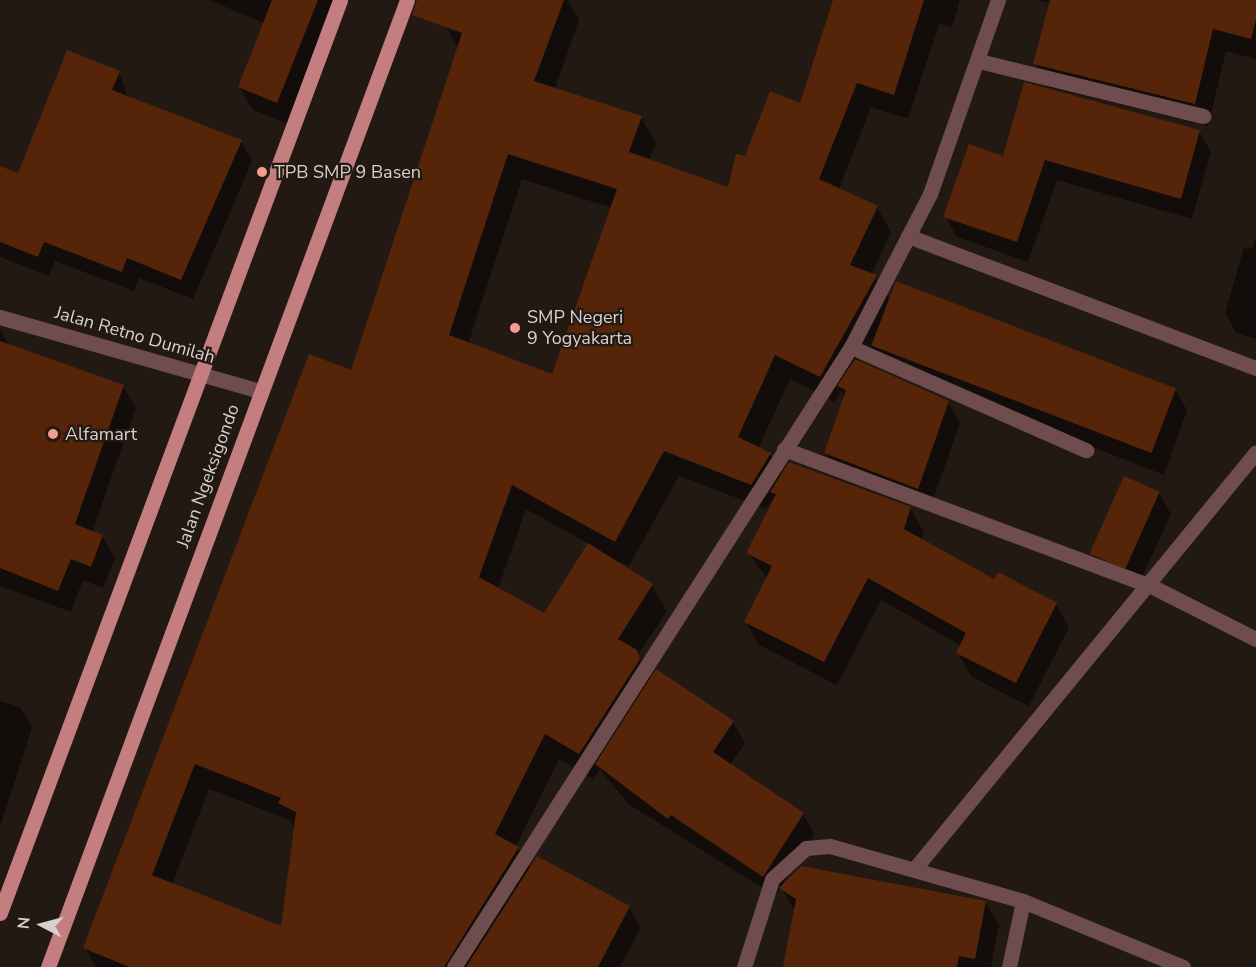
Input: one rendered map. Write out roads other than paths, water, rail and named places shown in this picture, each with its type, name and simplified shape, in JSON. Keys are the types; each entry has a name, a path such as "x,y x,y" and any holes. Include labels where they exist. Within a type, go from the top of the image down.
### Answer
{"main road":[{"path":"0,913 340,0"},
{"name":"Jalan Ngeksigondo","path":"48,967 406,0"}],"street":[{"path":"454,967 851,347 930,194 979,61 998,0"},
{"path":"979,61 1203,116"},
{"path":"908,236 1256,368"},
{"name":"Jalan Retno Dumilah","path":"0,317 260,391"},
{"path":"851,347 1086,450"},
{"path":"784,449 1151,586 1256,639"},
{"path":"916,867 1151,586 1256,452"},
{"path":"744,967 772,879 806,848 830,846 916,867 1023,901 1183,967"},
{"path":"1010,967 1023,901"}],"place":[{"name":"TPB SMP 9 Basen","path":"262,172"},
{"name":"SMP Negeri 9 Yogyakarta","path":"515,328"},
{"name":"Alfamart","path":"53,434"}]}
